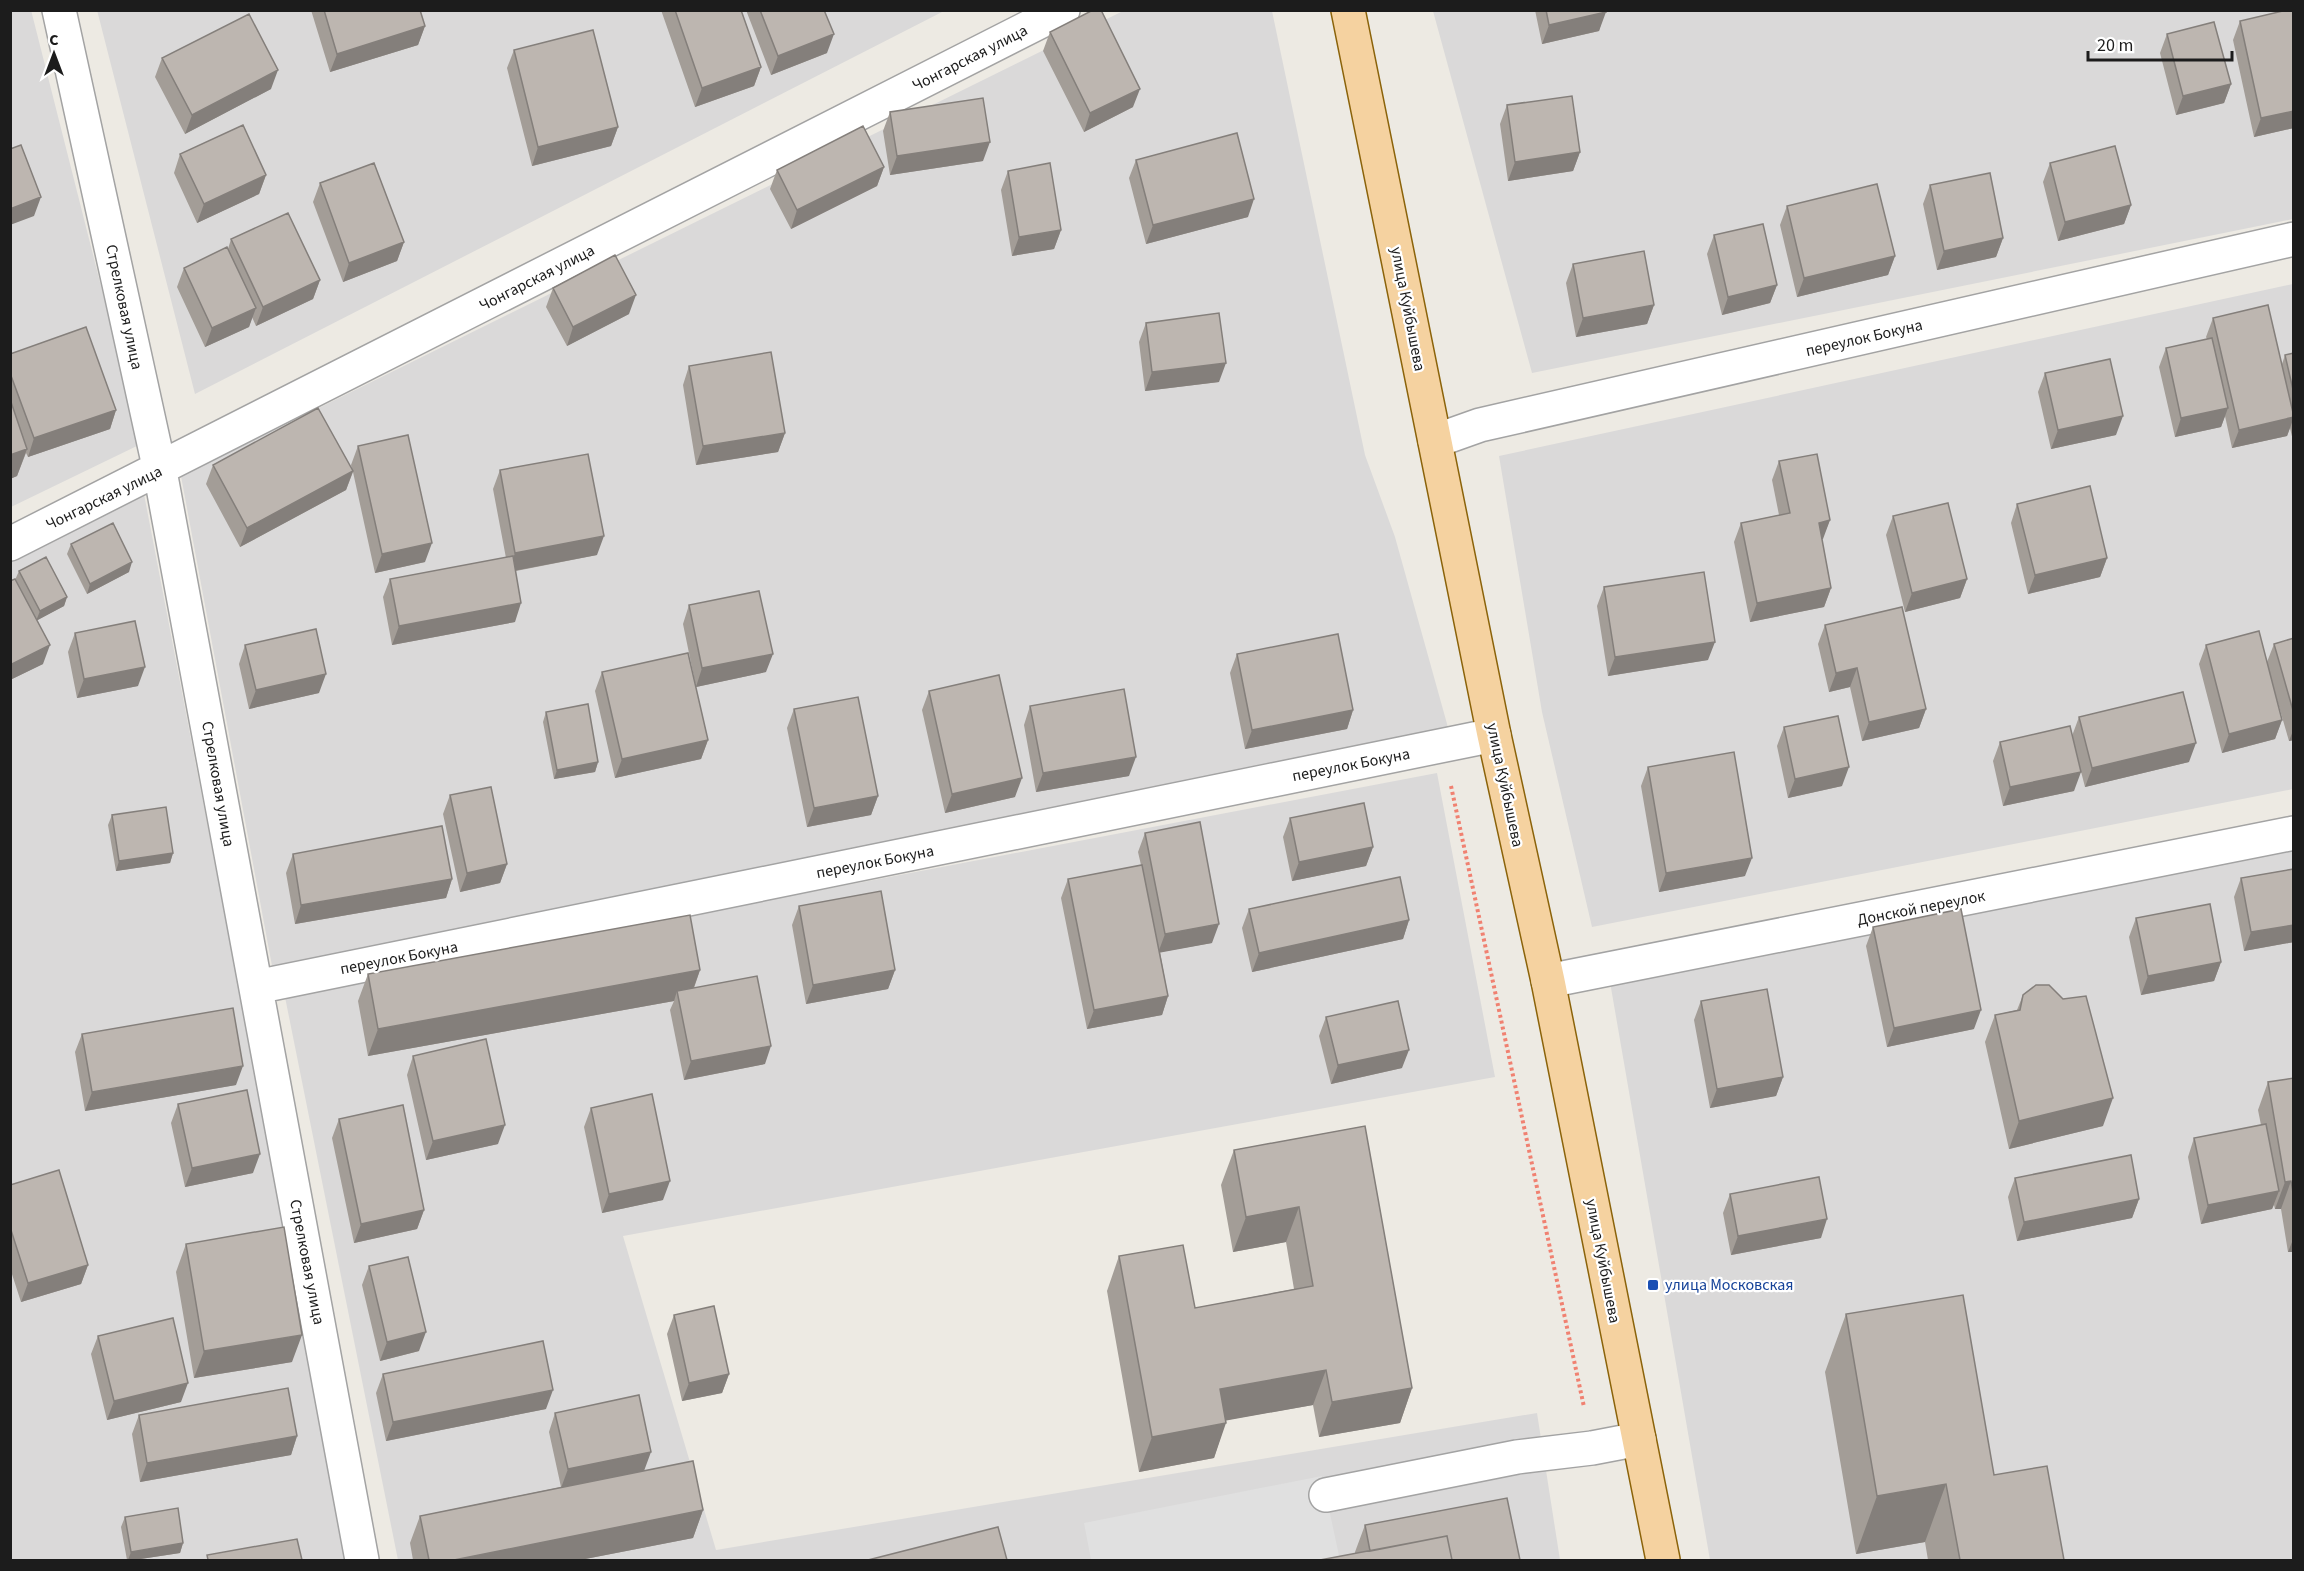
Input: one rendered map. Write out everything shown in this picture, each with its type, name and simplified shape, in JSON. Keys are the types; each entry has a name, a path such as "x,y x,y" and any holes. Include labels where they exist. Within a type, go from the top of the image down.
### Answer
{"main road":[{"name":"улица Куйбышева","path":"1348,10 1494,735 1548,981 1663,1560"}],"street":[{"name":"Стрелковая улица","path":"59,10 160,471 362,1560"},
{"name":"Чонгарская улица","path":"10,544 160,471 1063,10"},
{"name":"переулок Бокуна","path":"1435,441 1480,425 2294,239"},
{"name":"переулок Бокуна","path":"255,987 1494,735"},
{"name":"Донской переулок","path":"1548,981 2294,833"},
{"path":"1326,1496 1517,1457 1592,1449 1639,1439"}],"path":[{"path":"1442,747 1592,1449"}],"shaded area":[{"path":"31,10 141,444 11,507 10,11"},
{"path":"97,10 944,11 195,394"},
{"path":"1123,11 1272,11 1365,455 1395,537 1449,731 272,966 181,476"},
{"path":"1433,11 2293,11 2293,219 1532,373"},
{"path":"2293,284 2293,789 1592,927 1542,712 1499,456"},
{"path":"144,494 346,1560 11,1560 11,561"},
{"path":"1437,773 1495,1077 623,1236 716,1550 1537,1413 1560,1560 398,1560 284,992"},
{"path":"2293,850 2293,1560 1710,1560 1610,982"},
{"path":"1322,1476 1340,1560 1091,1560 1084,1523"}],"building":[{"path":"324,10 420,10 425,26 337,54"},
{"path":"675,10 741,10 761,67 702,88"},
{"path":"760,10 824,10 834,34 778,56"},
{"path":"1093,10 1101,10 1140,89 1090,113 1050,32"},
{"path":"1546,10 1605,10 1606,12 1549,25"},
{"path":"2294,10 2294,111 2261,118 2240,21"},
{"path":"249,14 278,70 192,115 162,58"},
{"path":"2214,22 2231,84 2183,96 2167,34"},
{"path":"593,30 618,127 538,147 514,50"},
{"path":"1572,96 1580,152 1515,162 1507,105"},
{"path":"983,98 990,142 897,156 890,112"},
{"path":"243,125 266,175 204,204 180,154"},
{"path":"863,126 884,167 797,210 777,170"},
{"path":"1237,133 1254,199 1153,225 1136,160"},
{"path":"21,145 41,197 10,209 10,149"},
{"path":"2115,146 2131,205 2065,222 2050,163"},
{"path":"374,163 404,242 349,263 320,183"},
{"path":"1050,163 1061,230 1019,237 1008,171"},
{"path":"1990,173 2003,238 1944,251 1930,185"},
{"path":"1877,184 1895,256 1804,278 1787,206"},
{"path":"288,213 320,280 263,307 231,239"},
{"path":"1763,224 1777,285 1728,297 1714,235"},
{"path":"227,247 256,308 212,328 184,268"},
{"path":"1644,251 1654,305 1583,318 1573,264"},
{"path":"615,255 636,295 573,327 553,288"},
{"path":"2268,305 2294,417 2239,430 2213,318"},
{"path":"1219,313 1226,363 1152,372 1146,323"},
{"path":"86,327 116,410 34,438 10,373 10,354"},
{"path":"2212,338 2228,408 2181,418 2166,348"},
{"path":"771,352 785,433 703,446 689,366"},
{"path":"2294,353 2294,394 2285,355"},
{"path":"2110,359 2123,416 2058,430 2045,373"},
{"path":"10,399 27,449 10,455"},
{"path":"318,408 353,471 247,528 213,465"},
{"path":"408,435 432,543 382,554 358,446"},
{"path":"588,454 604,536 515,553 500,470"},
{"path":"1817,454 1830,520 1819,523 1831,588 1757,603 1741,523 1790,513 1779,461"},
{"path":"2090,486 2107,558 2035,575 2017,504"},
{"path":"1948,503 1967,579 1912,593 1893,516"},
{"path":"113,523 132,562 90,584 71,544"},
{"path":"513,556 521,603 399,626 390,579"},
{"path":"46,557 67,597 40,611 19,571"},
{"path":"1704,572 1715,642 1615,657 1604,587"},
{"path":"15,579 50,645 10,665 10,581"},
{"path":"759,591 773,654 702,668 689,605"},
{"path":"1902,607 1926,709 1869,722 1857,668 1836,673 1825,625"},
{"path":"135,621 145,667 84,679 75,633"},
{"path":"316,629 326,674 256,690 245,645"},
{"path":"2259,631 2282,720 2229,734 2206,645"},
{"path":"1338,634 1353,710 1252,730 1237,654"},
{"path":"2294,638 2294,714 2274,644"},
{"path":"688,653 708,740 622,759 602,672"},
{"path":"999,675 1022,778 952,794 929,691"},
{"path":"1124,689 1136,757 1043,773 1030,706"},
{"path":"2183,692 2196,743 2092,768 2079,717"},
{"path":"858,697 878,796 814,808 794,709"},
{"path":"588,704 598,762 557,770 546,712"},
{"path":"1838,716 1849,767 1795,779 1784,727"},
{"path":"2070,726 2081,772 2010,787 2000,742"},
{"path":"1734,752 1752,858 1666,873 1648,767"},
{"path":"491,787 507,864 467,873 450,795"},
{"path":"1364,803 1373,847 1299,862 1290,818"},
{"path":"166,807 173,853 119,861 112,815"},
{"path":"1200,822 1219,924 1165,934 1145,833"},
{"path":"442,826 452,879 301,905 293,854"},
{"path":"1142,865 1168,996 1094,1010 1068,879"},
{"path":"2294,869 2294,925 2251,932 2241,878"},
{"path":"1400,877 1409,920 1259,953 1249,909"},
{"path":"881,891 895,970 813,985 799,906"},
{"path":"2210,904 2221,962 2148,976 2136,918"},
{"path":"1961,909 1981,1010 1894,1028 1873,927"},
{"path":"690,915 700,970 378,1029 368,974"},
{"path":"757,976 771,1046 691,1061 677,991"},
{"path":"2036,985 2049,985 2063,999 2086,996 2113,1098 2019,1121 1995,1015 2020,1010 2023,995"},
{"path":"1767,989 1783,1077 1717,1089 1701,1001"},
{"path":"1398,1001 1409,1050 1338,1065 1326,1017"},
{"path":"233,1008 243,1066 92,1092 82,1034"},
{"path":"486,1039 505,1125 433,1141 413,1056"},
{"path":"2294,1078 2294,1198 2291,1181 2285,1182 2268,1082"},
{"path":"247,1090 260,1154 192,1168 178,1104"},
{"path":"652,1094 670,1181 609,1194 591,1108"},
{"path":"403,1105 424,1210 361,1224 339,1119"},
{"path":"2266,1124 2279,1191 2208,1205 2194,1138"},
{"path":"1365,1126 1412,1388 1332,1402 1326,1370 1220,1389 1226,1423 1152,1437 1119,1256 1183,1245 1195,1308 1313,1286 1299,1207 1246,1217 1234,1150"},
{"path":"2131,1155 2139,1199 2024,1222 2015,1178"},
{"path":"59,1170 88,1265 28,1283 10,1227 10,1185"},
{"path":"1819,1177 1827,1219 1738,1236 1730,1194"},
{"path":"284,1227 302,1335 204,1351 186,1244"},
{"path":"408,1257 426,1332 387,1342 369,1266"},
{"path":"1963,1295 1994,1475 2047,1466 2064,1560 1960,1560 1946,1484 1877,1496 1846,1314"},
{"path":"714,1306 729,1374 689,1383 674,1315"},
{"path":"173,1318 188,1383 114,1401 98,1336"},
{"path":"543,1341 553,1390 393,1422 383,1374"},
{"path":"288,1388 297,1436 147,1463 139,1415"},
{"path":"639,1395 651,1452 568,1469 555,1413"},
{"path":"693,1461 703,1510 454,1560 429,1560 420,1516"},
{"path":"1507,1498 1520,1560 1452,1560 1447,1536 1370,1551 1365,1525"},
{"path":"178,1508 183,1543 131,1552 125,1517"},
{"path":"998,1527 1007,1560 868,1560"},
{"path":"1447,1536 1452,1560 1320,1560"},
{"path":"297,1539 302,1560 208,1560 207,1555"}],"place":[{"name":"улица Московская","path":"1653,1285"}]}
